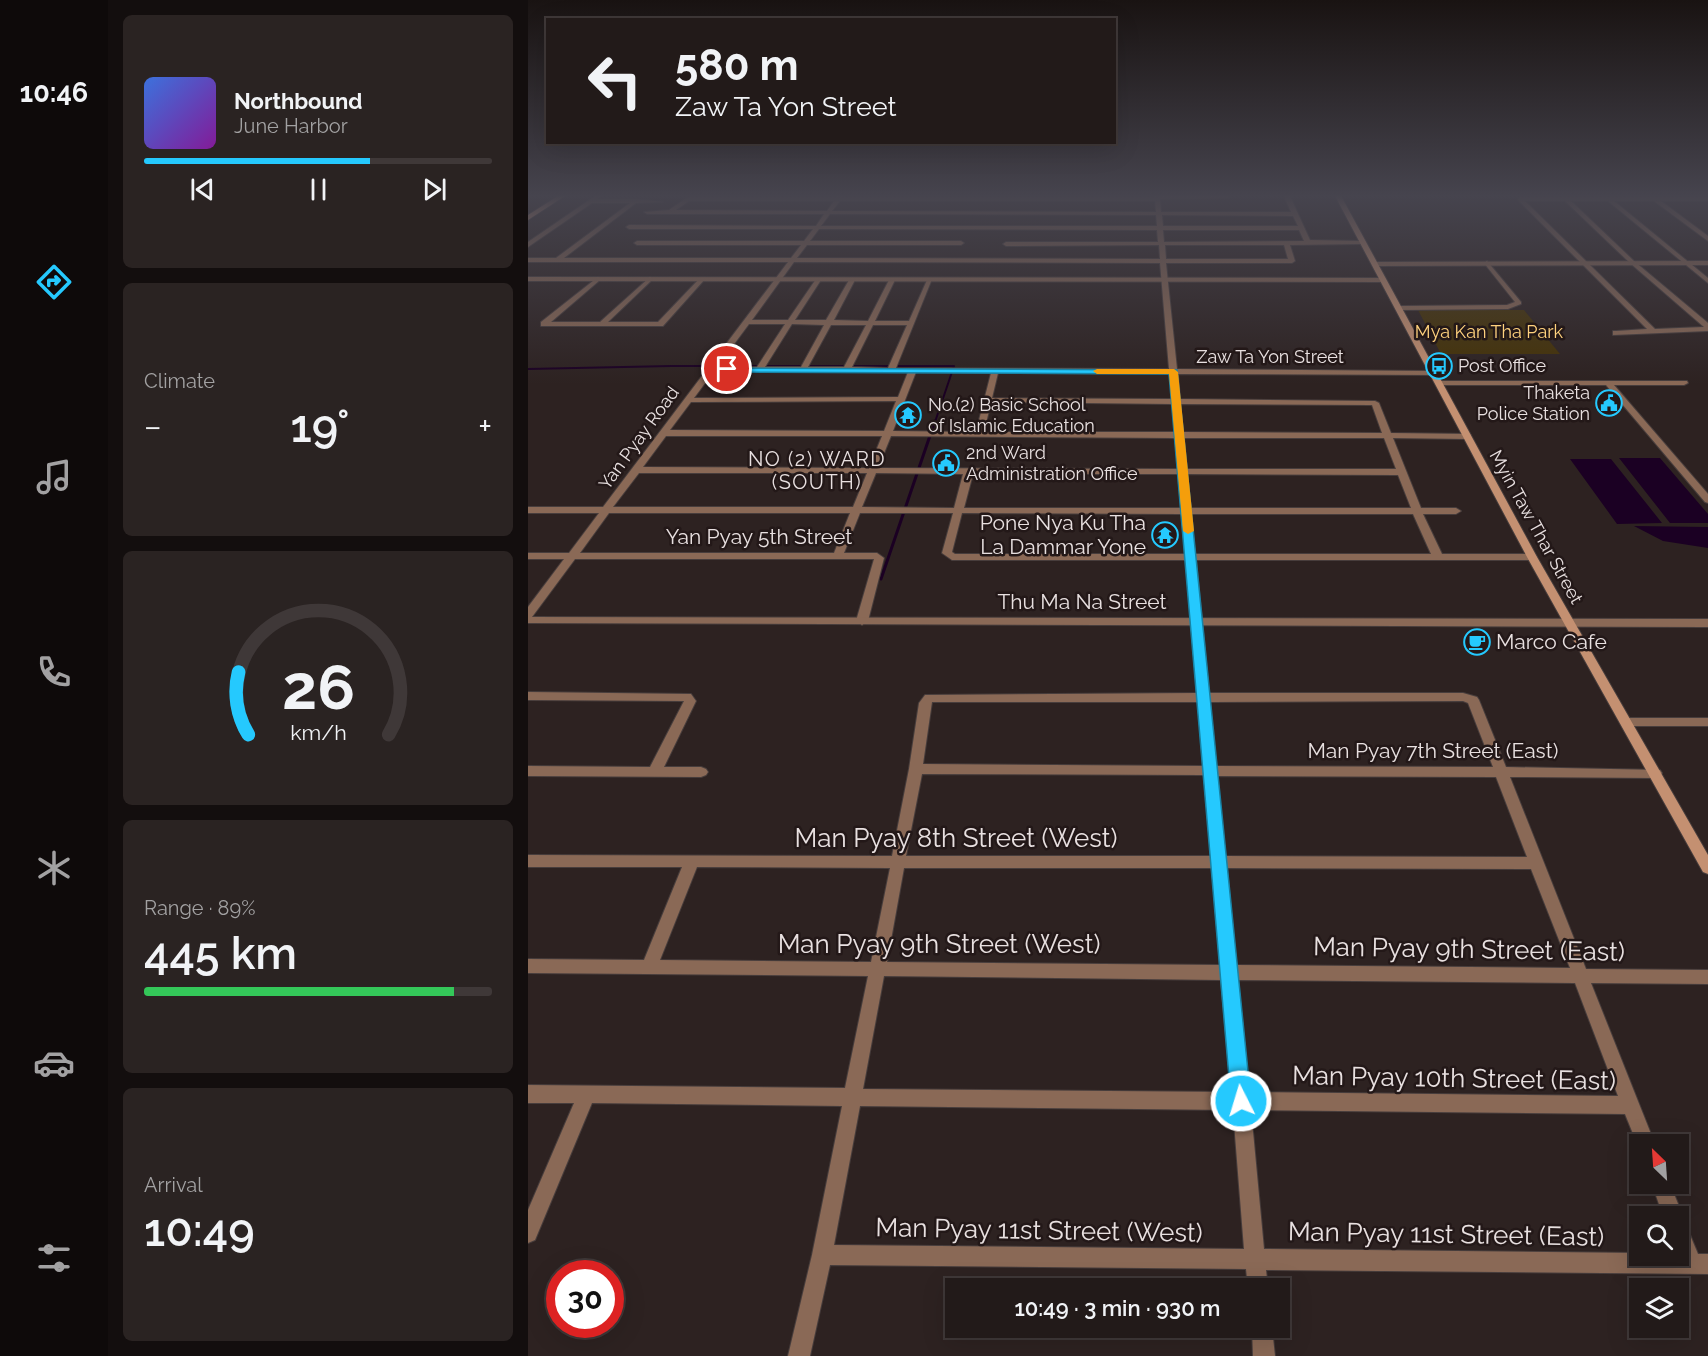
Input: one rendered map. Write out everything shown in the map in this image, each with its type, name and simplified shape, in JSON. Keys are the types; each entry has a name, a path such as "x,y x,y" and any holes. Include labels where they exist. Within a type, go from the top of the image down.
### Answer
{"main road":[{"name":"Myin Taw Thar Street","path":"1371,257 1569,623 1708,868"}],"street":[{"path":"558,260 562,257"},
{"path":"617,261 621,257"},
{"name":"Yan Pyay Road","path":"528,615 794,257"},
{"path":"953,261 955,257"},
{"path":"1163,257 1257,1278"},
{"path":"528,260 1292,261 1291,257"},
{"path":"1581,257 1653,331"},
{"path":"1627,257 1708,328"},
{"path":"1679,257 1708,281"},
{"path":"1400,308 1508,307 1519,303 1487,263"},
{"path":"1375,264 1708,263"},
{"path":"598,279 544,324 660,324 702,279"},
{"path":"530,281 598,279 1383,280"},
{"path":"602,324 650,279"},
{"path":"759,370 818,280"},
{"path":"803,370 852,280"},
{"path":"847,370 892,280"},
{"path":"891,370 930,280"},
{"path":"745,322 910,323"},
{"path":"1616,333 1708,328"},
{"name":"Zaw Ta Yon Street","path":"710,369 1434,373"},
{"path":"838,556 913,370"},
{"path":"979,435 995,371"},
{"path":"1439,383 1684,383"},
{"path":"1609,384 1708,500"},
{"path":"688,400 901,399"},
{"path":"988,400 1375,403 1417,511 1438,557"},
{"path":"663,433 1389,438 1467,436"},
{"path":"636,470 1402,472"},
{"path":"969,470 947,553 949,557 1533,557"},
{"path":"528,510 1456,511"},
{"name":"Yan Pyay 5th Street","path":"528,556 877,556 879,558 862,621"},
{"name":"Thu Ma Na Street","path":"528,620 1708,623"},
{"path":"528,696 687,697 690,701 655,771"},
{"path":"799,1356 822,1255 916,769 925,703 929,698 1463,697 1473,700 1642,1134"},
{"path":"1627,722 1708,722"},
{"name":"Man Pyay 7th Street (East)","path":"916,769 1655,773"},
{"path":"528,771 702,772"},
{"name":"Man Pyay 8th Street (West)","path":"528,861 1536,863"},
{"path":"649,967 692,861"},
{"name":"Man Pyay 9th Street (West)","path":"528,966 1229,972"},
{"name":"Man Pyay 9th Street (East)","path":"1229,972 1708,977"},
{"name":"Man Pyay 10th Street (East)","path":"528,1094 1630,1105"},
{"path":"528,1233 587,1094"},
{"path":"1689,1247 1700,1264"},
{"name":"Man Pyay 11st Street (West)","path":"822,1255 1256,1259"},
{"name":"Man Pyay 11st Street (East)","path":"1256,1259 1700,1264"},
{"path":"1263,1338 1264,1356"}],"green space":[{"name":"Mya Kan Tha Park","path":"1418,310 1524,310 1560,354 1441,354"}],"shaded area":[{"path":"1619,458 1660,458 1708,514 1708,523 1670,523"},
{"path":"1570,459 1611,459 1662,523 1617,524"},
{"path":"1634,526 1708,527 1708,548 1663,541"}],"waterway":[{"path":"528,369 671,366 954,366 935,422"},
{"path":"881,579 935,421"}],"slow traffic":[{"path":"1097,371 1174,372 1188,531"}],"place":[{"name":"Post Office","path":"1439,366"},
{"name":"Thaketa Police Station","path":"1609,403"},
{"name":"No.(2) Basic School of Islamic Education","path":"908,415"},
{"name":"2nd Ward Administration Office","path":"946,463"},
{"name":"Pone Nya Ku Tha La Dammar Yone","path":"1165,535"},
{"name":"Marco Cafe","path":"1477,642"}],"district":[{"name":"NO (2) WARD (SOUTH)","path":"817,470"}],"route":[{"path":"727,369 1174,372 1241,1101"}]}
